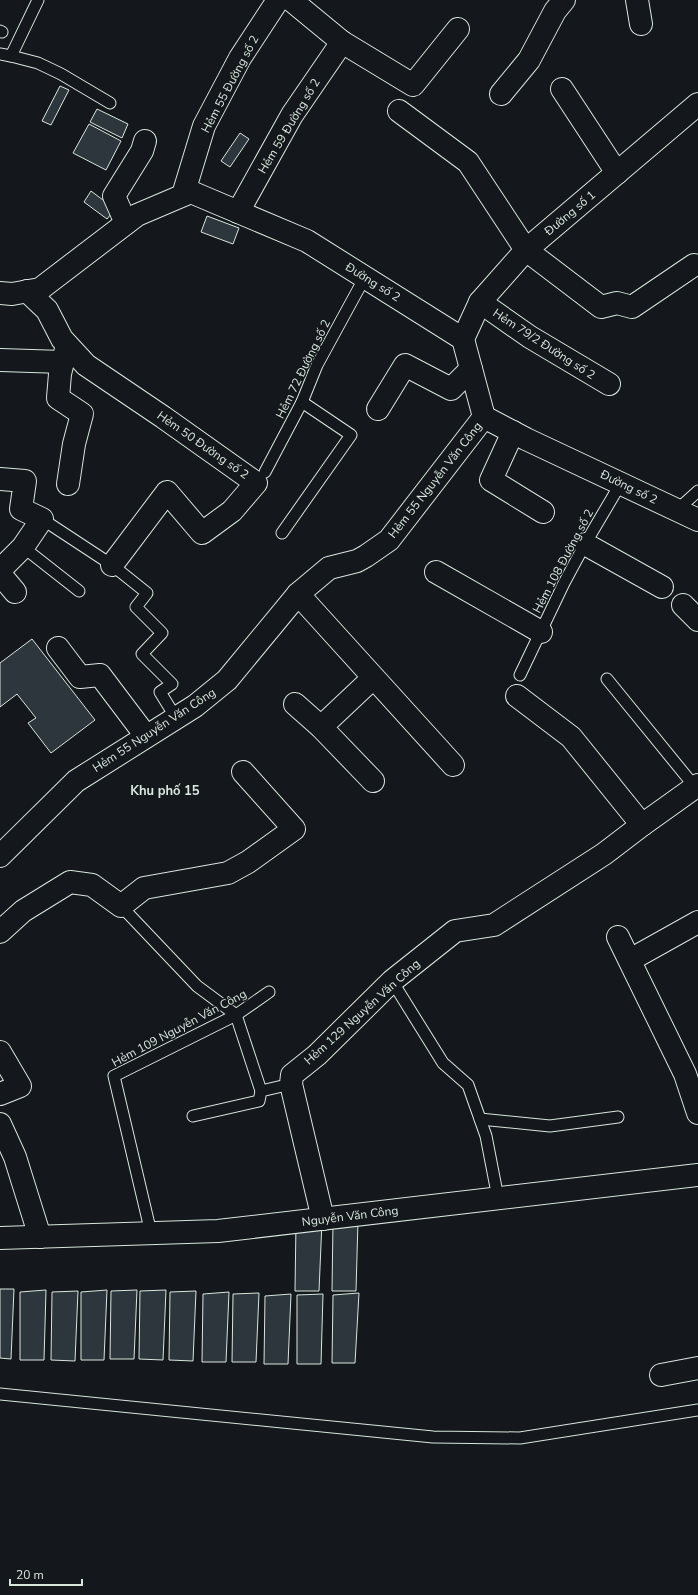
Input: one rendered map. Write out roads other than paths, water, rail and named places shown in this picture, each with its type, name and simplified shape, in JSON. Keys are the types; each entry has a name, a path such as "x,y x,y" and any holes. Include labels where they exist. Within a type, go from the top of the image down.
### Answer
{"street":[{"name":"Hẻm 55 Đường số 2","path":"182,195 204,126 240,58 278,0"},
{"path":"292,0 342,42 413,85 458,29"},
{"path":"501,94 529,60 555,11 564,0"},
{"path":"637,0 641,24"},
{"name":"Hẻm 59 Đường số 2","path":"238,212 292,115 342,42"},
{"path":"562,89 617,173"},
{"name":"Đường số 1","path":"463,339 480,302 526,250 698,104"},
{"path":"399,111 468,162 526,250 600,307 617,303 632,307 694,265"},
{"path":"126,223 114,196 142,151 146,141"},
{"name":"Đường số 2","path":"0,293 12,294 40,288 137,215 190,192 307,241 463,339"},
{"name":"Hẻm 50 Đường số 2","path":"27,291 47,310 62,338 65,353 86,365 163,417 256,483 232,511 202,533 167,492 112,565"},
{"name":"Hẻm 79/2 Đường số 2","path":"480,302 530,337 608,384"},
{"path":"463,339 484,417"},
{"path":"0,360 65,353 60,374 58,398 82,414 74,444 68,484"},
{"path":"378,409 405,365 451,388 471,369"},
{"name":"Đường số 2","path":"484,417 698,520"},
{"name":"Hẻm 55 Nguyễn Văn Công","path":"0,856 76,781 195,706 227,680 298,594 328,568 357,561 389,540 484,417"},
{"path":"513,432 491,480 543,512"},
{"path":"0,479 25,481 20,509 42,519 23,547 0,570"},
{"path":"585,544 662,586"},
{"path":"436,572 541,632"},
{"path":"0,574 15,592"},
{"path":"298,594 453,765"},
{"path":"58,648 80,677 100,675 146,736"},
{"path":"321,727 373,678"},
{"path":"518,685 571,737 642,825"},
{"path":"295,704 321,727 373,782"},
{"path":"0,932 23,911 70,882 92,884 121,906 144,888 228,873 248,862 294,829 243,772"},
{"name":"Hẻm 129 Nguyễn Văn Công","path":"291,1084 292,1075 317,1055 392,981 455,931 494,925 604,854 642,825 697,787"},
{"path":"630,960 698,922"},
{"path":"618,937 692,1072 698,1113"},
{"path":"0,1094 20,1086 2,1058"},
{"path":"291,1084 324,1219"},
{"path":"0,1124 15,1157 40,1237"},
{"name":"Nguyễn Văn Công","path":"0,1238 218,1231 698,1175"},
{"path":"661,1375 698,1368"}],"lane":[{"path":"11,56 38,0"},
{"path":"0,54 38,63 61,74 110,104"},
{"name":"Hẻm 72 Đường số 2","path":"265,472 302,402 317,365 365,278"},
{"path":"282,533 351,435 302,402"},
{"name":"Hẻm 108 Đường số 2","path":"518,685 564,583 621,483"},
{"path":"677,510 698,491"},
{"path":"42,519 112,565 147,592 136,607 162,633 142,654 172,684 160,692 176,718"},
{"path":"23,547 79,591"},
{"path":"607,679 697,787"},
{"path":"121,906 196,986 236,1015 261,1091 259,1101 193,1116"},
{"path":"392,981 443,1063 468,1085 486,1136 498,1198"},
{"name":"Hẻm 109 Nguyễn Văn Công","path":"151,1234 114,1076 236,1015 269,992"},
{"path":"261,1091 291,1084"},
{"path":"480,1119 550,1126 618,1117"},
{"path":"0,1394 433,1437 520,1438 698,1410"}],"district":[{"name":"Khu phố 15","path":"165,790"}]}
